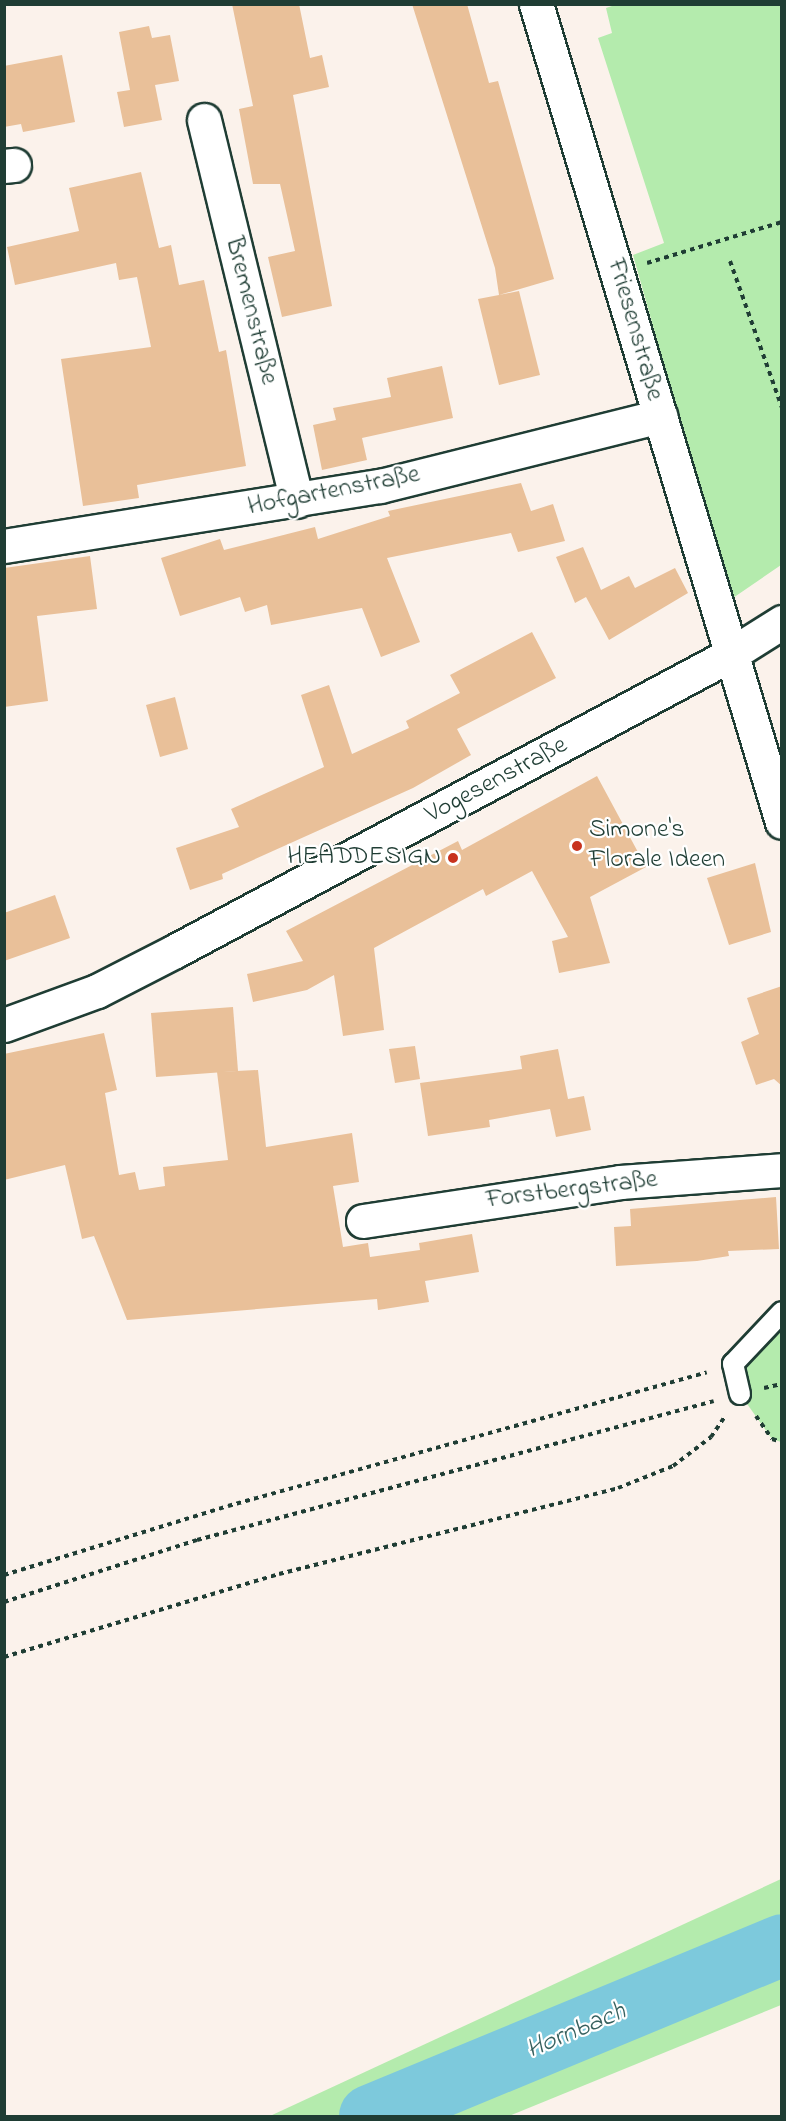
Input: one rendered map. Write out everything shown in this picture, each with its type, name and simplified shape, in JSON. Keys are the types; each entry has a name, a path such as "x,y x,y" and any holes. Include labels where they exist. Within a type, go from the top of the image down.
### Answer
{"street":[{"name":"Friesenstraße","path":"536,4 660,416 728,656"},
{"name":"Bremenstraße","path":"204,120 297,501"},
{"name":"Hofgartenstraße","path":"4,546 380,486 660,416"},
{"name":"Vogesenstraße","path":"4,1025 97,991 166,956 728,656 782,622"},
{"path":"728,656 782,822"},
{"name":"Forstbergstraße","path":"363,1221 620,1182 782,1170"}],"lane":[{"path":"740,1394 733,1364 782,1311"}],"path":[{"path":"617,273 782,222"},
{"path":"730,261 782,408"},
{"path":"775,389 782,387"},
{"path":"4,1575 228,1506 733,1364"},
{"path":"4,1602 197,1540 782,1384"},
{"path":"740,1394 772,1439 782,1442"},
{"path":"4,1657 279,1574 618,1488 673,1466 711,1437 740,1394"}],"green space":[{"path":"615,5 781,5 781,565 730,600 633,255 664,243 598,38 612,33 606,8"},
{"path":"781,1312 781,1442 772,1439 740,1394 733,1364"},
{"path":"781,1879 781,2005 509,2116 270,2116"}],"building":[{"path":"232,4 299,4 310,58 322,55 329,87 293,95 332,306 282,317 268,257 295,251 280,184 253,184 239,109 253,106"},
{"path":"412,4 467,4 489,83 498,81 554,279 499,295 495,268"},
{"path":"149,26 152,38 170,35 179,81 155,85 162,120 124,127 117,92 130,90 119,32"},
{"path":"62,55 75,122 23,132 21,124 4,127 4,66"},
{"path":"141,172 159,248 171,245 179,285 204,280 219,352 226,350 246,466 137,485 139,498 83,506 61,359 151,347 137,277 119,280 116,263 15,285 7,247 79,231 69,188"},
{"path":"519,291 540,375 499,385 478,299"},
{"path":"442,366 453,418 362,438 367,460 322,470 313,425 336,420 333,408 391,397 387,378"},
{"path":"521,483 531,511 553,504 565,541 518,552 511,533 387,558 420,642 381,657 362,608 271,625 267,605 245,612 240,597 180,616 161,558 220,539 224,550 315,527 318,539 390,516 388,511"},
{"path":"583,547 601,590 629,576 635,588 675,568 688,593 609,640 586,597 575,603 556,557"},
{"path":"90,556 97,609 37,616 48,701 4,707 4,568"},
{"path":"532,632 556,678 457,729 471,755 413,788 222,874 223,879 190,890 176,848 239,827 231,809 324,767 301,695 329,685 352,754 409,728 406,721 460,693 450,675"},
{"path":"175,697 188,749 160,757 146,705"},
{"path":"597,776 646,867 590,897 610,963 559,973 552,941 568,937 532,871 486,896 483,889 374,948 384,1030 343,1036 334,975 307,990 253,1002 247,974 303,961 286,931 458,841 462,850"},
{"path":"755,863 771,932 729,945 707,878"},
{"path":"55,895 70,938 4,961 4,913"},
{"path":"782,986 782,1086 774,1079 756,1085 741,1042 759,1034 747,998"},
{"path":"233,1007 238,1071 156,1077 151,1013"},
{"path":"104,1033 117,1090 105,1093 119,1175 135,1172 139,1190 165,1186 163,1167 228,1160 217,1072 258,1070 266,1147 352,1133 359,1182 333,1186 343,1247 368,1243 370,1257 420,1250 419,1243 472,1234 479,1272 425,1281 429,1302 378,1310 377,1299 127,1320 94,1236 82,1239 65,1165 4,1180 4,1054"},
{"path":"415,1046 420,1079 395,1083 389,1049"},
{"path":"558,1049 568,1099 584,1096 591,1130 556,1137 550,1109 489,1120 490,1127 428,1136 420,1083 522,1069 520,1056"},
{"path":"776,1197 779,1249 728,1251 729,1256 697,1261 616,1266 614,1227 631,1226 630,1209"}],"waterway":[{"name":"Hornbach","path":"370,2116 782,1945"}],"place":[{"name":"Simone's Florale Ideen","path":"577,846"},
{"name":"HEADDESIGN","path":"453,858"}]}
